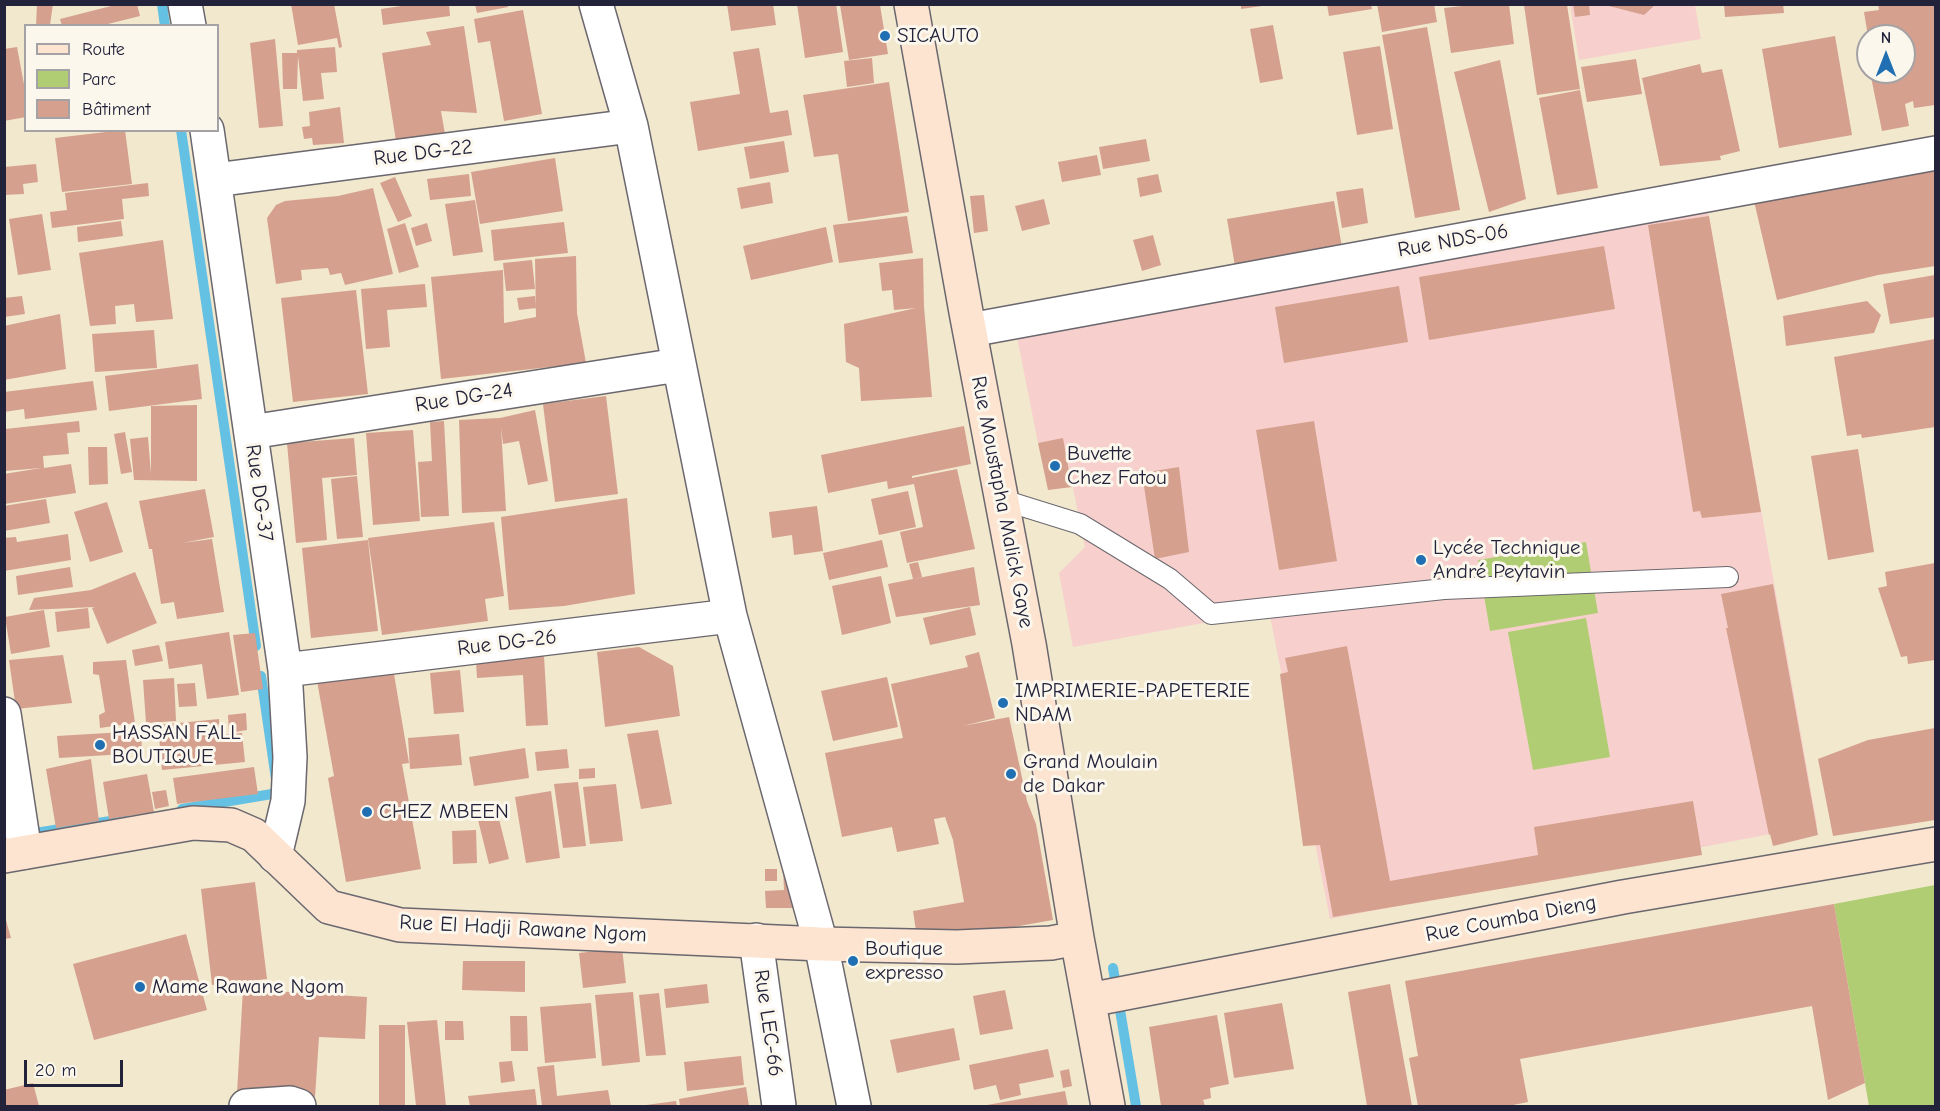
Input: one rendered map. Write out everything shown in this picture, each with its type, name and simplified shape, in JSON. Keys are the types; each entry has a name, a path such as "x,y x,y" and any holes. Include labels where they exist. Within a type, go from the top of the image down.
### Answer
{"street":[{"path":"185,4 189,24"},
{"path":"596,4 631,126 730,616 821,944 855,1107"},
{"name":"Rue Moustapha Malick Gaye","path":"911,4 1029,644 1077,938 1108,1107"},
{"name":"Rue DG-22","path":"215,180 631,126"},
{"name":"Rue DG-37","path":"207,132 285,670 290,757 288,801 275,856"},
{"name":"Rue NDS-06","path":"970,330 1935,153"},
{"name":"Rue DG-24","path":"251,432 678,365"},
{"name":"Rue DG-26","path":"285,670 730,616"},
{"path":"4,714 15,854"},
{"name":"Rue El Hadji Rawane Ngom","path":"15,854 193,823 231,825 254,835 329,907 400,925 821,944 957,947 1050,943 1077,938"},
{"name":"Rue Coumba Dieng","path":"1089,1000 1623,897 1935,844"},
{"name":"Rue LEC-66","path":"756,940 779,1107"},
{"path":"246,1107 290,1104 298,1107"}],"lane":[{"path":"1003,500 1080,524 1170,579 1211,614 1444,589 1728,577"}],"shaded area":[{"path":"1570,5 1695,5 1701,39 1579,60"},
{"name":"Lycée Technique André Peytavin","path":"1708,211 1817,825 1330,919 1269,611 1073,647 1059,573 1085,547 1063,439 1038,443 1017,337"}],"green space":[{"path":"1586,542 1598,613 1490,631 1478,560"},
{"path":"1586,618 1610,757 1533,770 1508,632"},
{"path":"1935,885 1935,1106 1869,1106 1834,904"}],"building":[{"path":"37,4 53,4 50,24 36,24"},
{"path":"119,4 137,4 140,16 108,24 61,24 60,19"},
{"path":"291,4 334,4 342,47 339,48 337,38 298,45"},
{"path":"415,4 449,4 450,16 383,25 381,9"},
{"path":"475,4 508,4 508,7 477,13"},
{"path":"727,4 773,4 776,25 731,31"},
{"path":"797,4 836,4 843,52 805,58"},
{"path":"1241,4 1262,4 1262,6 1241,9"},
{"path":"1327,4 1371,4 1372,9 1329,16"},
{"path":"1377,4 1434,4 1437,22 1382,32"},
{"path":"1573,4 1589,4 1590,15 1575,17"},
{"path":"1601,4 1656,4 1644,15"},
{"path":"1724,4 1783,4 1784,13 1725,17"},
{"path":"1878,4 1935,4 1935,105 1914,108 1913,101 1905,104 1909,126 1882,131 1872,84 1916,84 1916,24 1866,24 1864,12 1879,10"},
{"path":"840,5 880,5 888,54 849,60"},
{"path":"1509,5 1514,44 1451,53 1444,8"},
{"path":"1524,5 1567,5 1580,89 1537,95"},
{"path":"523,10 542,114 504,121 490,41 478,43 474,19"},
{"path":"1273,25 1283,79 1260,83 1250,29"},
{"path":"464,26 477,113 441,111 445,134 396,141 382,53 431,45 426,32"},
{"path":"1427,27 1460,210 1415,218 1382,35"},
{"path":"1835,36 1852,135 1779,148 1762,49"},
{"path":"275,39 283,126 259,128 250,43"},
{"path":"1380,46 1393,129 1357,135 1343,52"},
{"path":"17,47 24,84 24,117 4,121 4,49"},
{"path":"335,47 337,72 321,73 324,99 303,101 298,56 297,89 283,89 282,53"},
{"path":"759,48 770,113 788,110 792,135 698,151 690,102 740,94 733,52"},
{"path":"872,58 874,83 847,87 844,61"},
{"path":"1636,59 1642,94 1587,102 1581,67"},
{"path":"1500,60 1526,199 1489,212 1454,72"},
{"path":"1700,64 1702,73 1722,69 1740,151 1720,156 1721,160 1660,166 1642,78"},
{"path":"889,82 909,212 848,221 838,154 814,157 803,95"},
{"path":"1580,90 1598,188 1557,195 1539,98"},
{"path":"340,107 344,143 313,145 312,138 304,139 302,127 310,126 309,112"},
{"path":"125,132 132,184 62,192 55,138"},
{"path":"1146,139 1150,161 1103,169 1099,147"},
{"path":"784,141 789,172 750,179 744,147"},
{"path":"1097,155 1101,175 1062,182 1058,162"},
{"path":"555,158 563,211 480,224 471,172"},
{"path":"36,164 38,182 23,184 24,194 4,195 4,167"},
{"path":"1935,166 1935,266 1878,275 1777,300 1754,201"},
{"path":"469,174 471,196 430,200 427,179"},
{"path":"1158,174 1162,192 1140,197 1137,178"},
{"path":"395,177 412,216 398,222 380,183"},
{"path":"770,182 773,203 741,209 737,188"},
{"path":"148,183 149,196 122,199 124,219 52,228 50,212 67,210 65,193"},
{"path":"373,188 393,274 345,285 341,273 330,275 328,268 301,270 302,280 276,284 267,218 276,205 285,201 338,196"},
{"path":"1363,188 1368,223 1342,228 1336,192"},
{"path":"984,195 988,231 974,233 970,196"},
{"path":"1044,199 1050,224 1022,231 1015,206"},
{"path":"475,200 483,252 453,256 445,204"},
{"path":"1334,201 1343,253 1236,272 1227,219"},
{"path":"42,214 51,270 18,275 9,219"},
{"path":"907,216 913,253 839,263 833,225"},
{"path":"1709,216 1761,512 1702,518 1700,511 1693,512 1648,225"},
{"path":"121,221 123,236 78,242 77,227"},
{"path":"564,222 568,253 494,261 491,230"},
{"path":"405,223 419,267 399,273 387,229"},
{"path":"427,223 432,241 416,246 411,228"},
{"path":"826,227 833,262 751,280 743,246"},
{"path":"1153,235 1161,265 1142,271 1133,240"},
{"path":"163,240 173,319 136,322 134,304 115,306 116,324 90,326 79,253"},
{"path":"1604,246 1615,309 1429,340 1419,277"},
{"path":"576,256 577,313 586,363 441,379 431,277 503,270 504,323 536,317 535,259"},
{"path":"923,258 924,307 932,397 861,401 859,368 846,362 844,324 916,308 894,310 892,290 882,291 879,263"},
{"path":"532,260 535,289 506,291 503,263"},
{"path":"1935,275 1935,317 1890,324 1883,284"},
{"path":"425,284 427,307 387,310 390,347 366,349 361,289"},
{"path":"1399,286 1408,342 1284,363 1275,307"},
{"path":"356,290 368,394 293,402 281,298"},
{"path":"22,296 25,314 4,317 4,298"},
{"path":"535,296 536,308 519,310 517,298"},
{"path":"1867,301 1881,315 1874,333 1786,346 1783,316"},
{"path":"60,314 66,369 4,380 4,326"},
{"path":"154,330 157,368 95,372 92,334"},
{"path":"1935,339 1935,427 1862,438 1861,434 1847,436 1834,357"},
{"path":"198,364 202,399 109,411 105,376"},
{"path":"93,381 97,410 25,419 24,409 4,412 4,392"},
{"path":"606,396 618,494 555,502 543,404"},
{"path":"197,405 197,481 134,480 130,439 148,437 151,474 151,406"},
{"path":"535,410 548,481 528,485 519,441 503,444 501,427 506,511 462,513 459,420 500,418"},
{"path":"79,421 80,432 67,433 69,454 43,456 44,468 71,464 76,493 4,504 4,474 41,468 5,471 5,429"},
{"path":"444,421 449,516 421,517 418,462 432,461 430,422"},
{"path":"1314,421 1337,561 1279,570 1256,430"},
{"path":"964,426 971,464 912,476 912,478 957,469 975,549 907,563 900,532 923,527 914,484 888,489 887,481 828,493 821,455"},
{"path":"413,430 420,521 373,525 366,433"},
{"path":"125,432 132,472 121,474 114,434"},
{"path":"354,438 357,475 322,478 327,540 296,543 287,443"},
{"path":"1063,438 1072,487 1048,490 1038,443"},
{"path":"88,447 107,447 108,484 89,485"},
{"path":"1858,449 1874,552 1828,560 1811,456"},
{"path":"1179,467 1189,552 1155,559 1142,473"},
{"path":"357,476 363,537 337,539 331,479"},
{"path":"205,489 214,537 182,543 212,539 224,612 177,619 174,602 161,604 152,549 149,549 139,501"},
{"path":"908,491 916,527 879,535 871,499"},
{"path":"627,498 635,594 564,606 509,610 501,517"},
{"path":"46,499 50,523 4,531 4,506"},
{"path":"107,502 123,552 90,562 74,512"},
{"path":"817,506 823,551 794,555 792,535 772,538 769,512"},
{"path":"494,522 504,596 485,599 488,621 382,635 368,538"},
{"path":"68,534 71,560 4,571 4,538 16,537 17,542"},
{"path":"368,540 378,631 311,638 302,548"},
{"path":"882,540 888,567 829,580 823,553"},
{"path":"918,562 922,577 913,579 909,564"},
{"path":"1935,563 1935,660 1908,664 1907,656 1901,657 1878,588 1887,586 1885,572"},
{"path":"70,567 73,587 18,595 16,576"},
{"path":"974,567 980,605 896,617 888,584"},
{"path":"135,572 157,623 107,644 92,608 95,607 29,610 34,598 91,590"},
{"path":"881,576 891,623 842,635 832,586"},
{"path":"1773,584 1818,835 1773,846 1726,628 1728,628 1721,594"},
{"path":"970,607 976,635 930,645 923,618"},
{"path":"88,608 90,628 57,632 55,612"},
{"path":"44,610 50,647 11,654 5,617"},
{"path":"229,632 239,695 207,699 202,664 169,669 165,642"},
{"path":"255,633 263,689 241,692 233,635"},
{"path":"159,645 163,661 135,666 132,650"},
{"path":"1347,646 1390,881 1538,855 1534,827 1693,801 1702,855 1333,917 1320,845 1303,846 1280,674 1288,672 1285,658"},
{"path":"639,647 673,666 680,716 605,727 597,652"},
{"path":"979,652 995,718 963,726 1009,717 1027,801 1036,824 1053,920 918,944 913,911 964,902 953,840 945,817 934,819 939,844 897,852 892,827 842,837 825,753 903,738 891,684 968,667 965,656"},
{"path":"63,655 72,703 16,709 9,660"},
{"path":"544,656 548,725 526,726 523,675 477,678 476,661"},
{"path":"126,660 135,723 100,728 99,715 105,712 99,675 93,674 93,662"},
{"path":"393,668 409,763 402,764 421,869 346,882 328,778 334,776 317,681"},
{"path":"460,670 464,712 434,714 430,673"},
{"path":"887,677 898,727 833,741 821,691"},
{"path":"174,678 176,721 146,723 143,680"},
{"path":"195,683 197,706 179,707 177,684"},
{"path":"246,713 247,730 229,733 228,715"},
{"path":"219,719 220,735 242,733 245,762 162,770 158,725"},
{"path":"1935,728 1935,820 1833,836 1818,759 1868,740"},
{"path":"658,730 672,804 641,809 627,734"},
{"name":"HASSAN FALL BOUTIQUE","path":"141,731 142,753 59,758 57,736"},
{"path":"459,734 462,765 410,769 408,738"},
{"path":"525,748 529,778 474,786 469,757"},
{"path":"567,749 569,768 537,771 535,752"},
{"path":"91,759 99,821 56,828 46,769"},
{"path":"254,767 258,794 177,804 173,778"},
{"path":"595,768 595,778 579,779 579,769"},
{"path":"147,774 154,812 109,819 103,782"},
{"path":"578,782 586,846 563,848 554,784"},
{"path":"616,784 623,841 590,844 583,787"},
{"path":"166,790 169,806 155,809 152,792"},
{"path":"551,791 560,858 526,863 515,797"},
{"path":"495,803 509,859 489,864 475,808"},
{"path":"476,830 477,863 453,864 452,831"},
{"path":"783,868 797,908 766,908 765,891 784,890"},
{"path":"765,869 777,869 777,881 765,881"},
{"path":"255,882 267,979 212,985 201,889"},
{"path":"1834,904 1865,1083 1828,1100 1812,1006 1520,1059 1528,1102 1508,1106 1418,1106 1409,1058 1418,1056 1405,981"},
{"path":"4,913 11,938 4,939"},
{"name":"Mame Rawane Ngom","path":"186,934 207,1010 94,1040 73,964"},
{"path":"622,948 626,983 583,988 579,953"},
{"path":"463,961 525,961 525,992 462,990"},
{"path":"707,984 709,1003 666,1008 664,989"},
{"path":"1390,984 1412,1106 1367,1106 1348,992"},
{"path":"243,989 367,997 365,1039 319,1037 315,1097 237,1093"},
{"path":"1005,990 1013,1029 980,1035 973,996"},
{"path":"633,992 640,1062 602,1066 595,995"},
{"path":"659,993 666,1055 646,1056 639,995"},
{"path":"591,1003 596,1058 545,1063 540,1007"},
{"path":"1282,1003 1294,1069 1234,1078 1224,1013"},
{"path":"1217,1015 1229,1084 1210,1088 1211,1098 1203,1100 1205,1106 1161,1106 1149,1027"},
{"path":"510,1016 527,1016 528,1051 511,1051"},
{"path":"437,1020 446,1106 416,1106 407,1022"},
{"path":"445,1021 463,1021 464,1040 445,1040"},
{"path":"379,1025 405,1025 405,1106 379,1106"},
{"path":"954,1028 960,1060 897,1073 890,1040"},
{"path":"1048,1049 1054,1077 1019,1084 1021,1095 1000,1100 996,1085 974,1090 969,1065"},
{"path":"741,1056 744,1085 687,1091 684,1062"},
{"path":"512,1061 515,1081 501,1083 499,1062"},
{"path":"554,1065 557,1096 608,1090 611,1106 542,1106 537,1067"},
{"path":"1069,1069 1072,1086 1063,1088 1060,1071"},
{"path":"33,1083 39,1106 4,1106 4,1090"},
{"path":"746,1087 749,1106 680,1106 679,1099"},
{"path":"535,1089 537,1106 470,1106 468,1096"},
{"path":"1065,1091 1068,1106 987,1106 987,1105"},
{"path":"676,1101 677,1106 646,1106 646,1105"}],"waterway":[{"path":"162,4 165,24"},
{"path":"181,132 256,646"},
{"path":"182,809 278,793 261,676"},
{"path":"4,838 123,819"},
{"path":"1113,968 1136,1106"}],"place":[{"name":"SICAUTO","path":"885,36"},
{"name":"Buvette Chez Fatou","path":"1055,466"},
{"name":"Lycée Technique André Peytavin","path":"1421,560"},
{"name":"IMPRIMERIE-PAPETERIE NDAM","path":"1003,703"},
{"name":"HASSAN FALL BOUTIQUE","path":"100,745"},
{"name":"Grand Moulain de Dakar","path":"1011,774"},
{"name":"CHEZ MBEEN","path":"367,812"},
{"name":"Boutique expresso","path":"853,961"},
{"name":"Mame Rawane Ngom","path":"140,987"}]}
